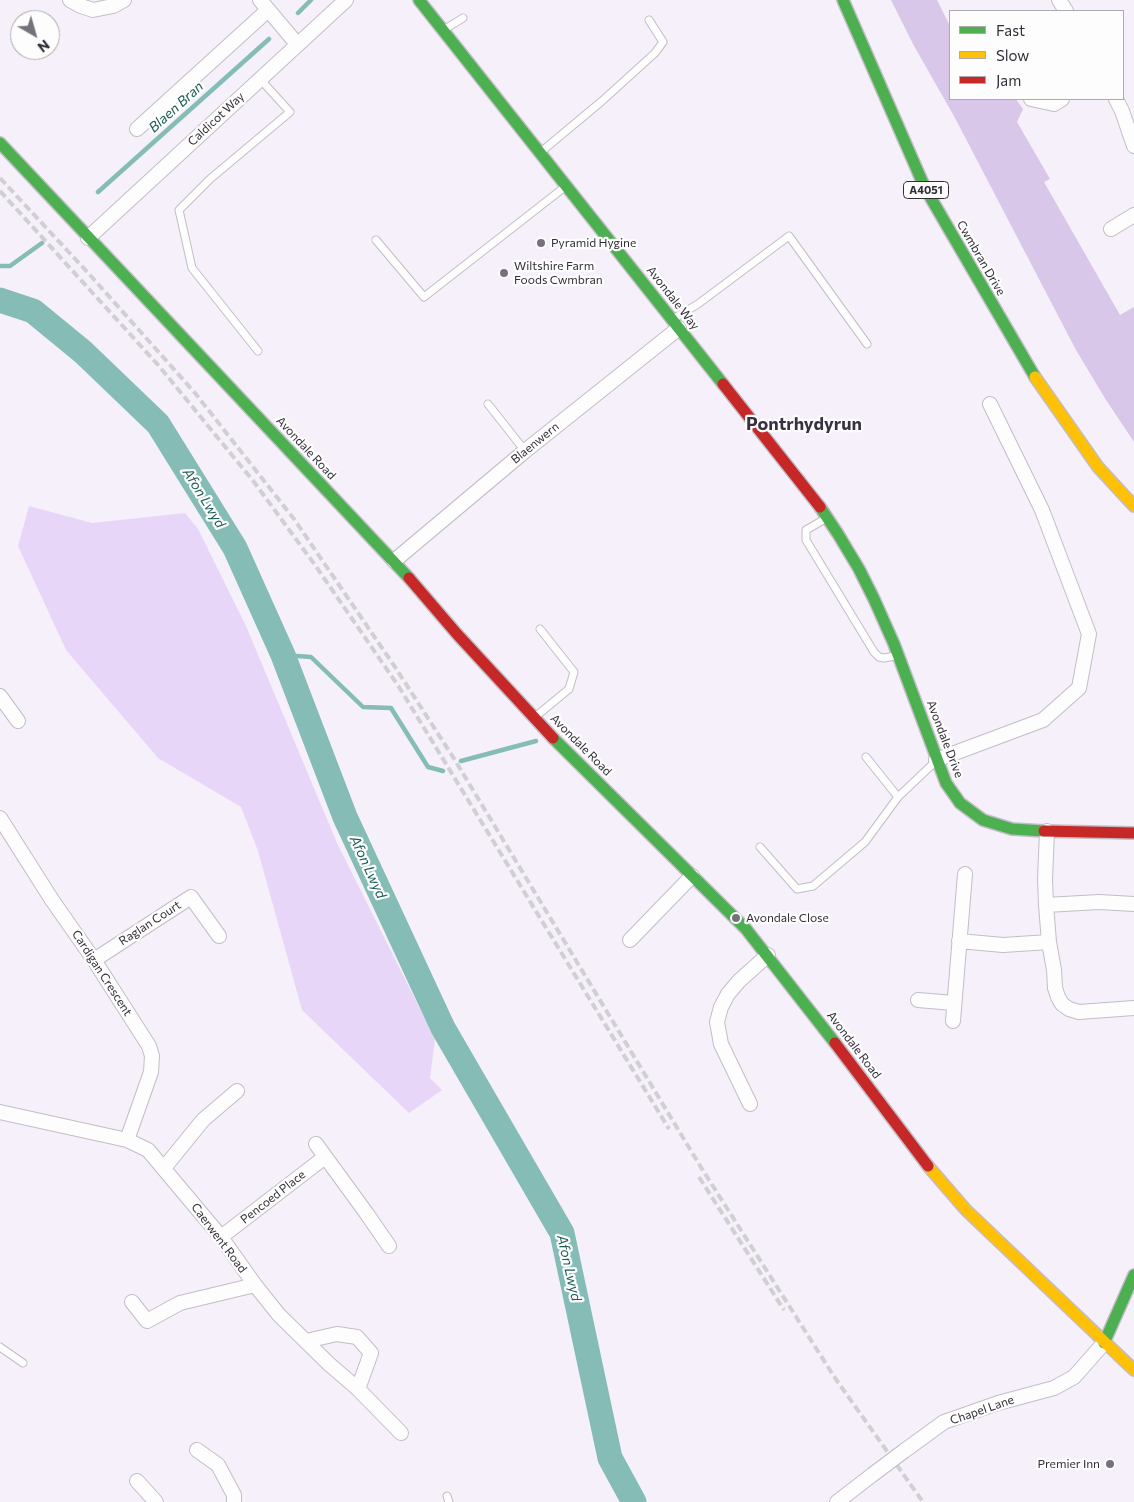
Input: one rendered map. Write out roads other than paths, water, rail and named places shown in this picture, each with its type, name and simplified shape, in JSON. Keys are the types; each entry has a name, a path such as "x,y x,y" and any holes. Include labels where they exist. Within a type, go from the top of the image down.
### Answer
{"street":[{"path":"70,0 93,10 113,6 124,0"},
{"name":"Caldicot Way","path":"88,238 346,0"},
{"name":"Avondale Way","path":"419,0 814,499 859,569 874,599"},
{"name":"Cwmbran Drive","path":"843,0 925,188 1030,370 1098,467 1134,506"},
{"path":"137,129 264,5 297,44"},
{"path":"1036,100 1054,104 1060,100"},
{"path":"1116,100 1134,146"},
{"name":"Avondale Road","path":"0,143 394,561 457,634 534,718 736,918 768,955 946,1188 966,1210 1134,1370"},
{"path":"1110,229 1134,215"},
{"name":"Blaenwern","path":"394,561 676,323"},
{"path":"936,760 1043,720 1079,688 1089,634 1042,510 990,404"},
{"name":"Avondale Drive","path":"874,599 898,655 936,760 946,783 960,803 984,820 1012,829 1134,833"},
{"path":"0,696 18,721"},
{"name":"Cardigan Crescent","path":"0,818 52,900 144,1037 152,1056 151,1072 127,1140"},
{"path":"1047,831 1046,905 1049,942 1055,988 1058,997 1062,1004 1069,1009 1079,1012 1134,1008"},
{"path":"953,1021 965,874"},
{"path":"630,940 692,876"},
{"name":"Raglan Court","path":"94,960 190,897 219,936"},
{"path":"1046,905 1099,902 1134,904"},
{"path":"959,941 1003,945 1049,942"},
{"path":"750,1104 721,1044 717,1022 721,1007 728,994 739,981 768,955"},
{"path":"918,1000 954,1003"},
{"path":"164,1168 203,1120 237,1091"},
{"name":"Caerwent Road","path":"0,1112 127,1140 148,1150 221,1237 255,1285 280,1315 358,1389 400,1433"},
{"path":"316,1144 368,1214 389,1246"},
{"name":"Pencoed Place","path":"221,1237 325,1157"},
{"path":"1104,1343 1134,1275"},
{"path":"132,1302 147,1321 180,1303 255,1285"},
{"path":"306,1341 337,1334 357,1337 371,1353 358,1389"},
{"name":"Chapel Lane","path":"837,1502 944,1422 998,1402 1054,1388 1074,1378 1104,1343"},
{"path":"197,1450 218,1465 234,1495 234,1502"},
{"path":"137,1481 156,1502"}],"lane":[{"path":"443,30 463,18"},
{"path":"540,152 602,101 655,53 663,42 649,20"},
{"path":"258,351 192,268 179,210 210,179 290,112 260,78"},
{"path":"376,240 424,297 566,186"},
{"path":"676,323 698,304 789,236 867,344"},
{"path":"488,404 525,451"},
{"path":"827,518 806,530 806,540 874,652 879,657 884,658 898,655"},
{"path":"534,718 569,689 574,672 540,629"},
{"path":"866,756 898,797"},
{"path":"760,847 796,889 813,886 865,842 898,797 936,760"},
{"path":"0,1347 23,1362"}],"waterway":[{"name":"Blaen Bran","path":"298,13 311,0"},
{"name":"Blaen Bran","path":"98,192 269,39"},
{"name":"Blaen Bran","path":"0,266 10,266 42,243"},
{"name":"Afon Lwyd","path":"0,300 33,311 83,352 158,424 235,548 283,655 345,817 443,1028 562,1233 610,1458 634,1502"},
{"path":"283,655 311,657 363,707 391,708 428,767 443,771"},
{"path":"461,761 536,741"}],"railway":[{"path":"0,178 195,393 294,519 395,667 453,757 702,1169 835,1378 923,1502"},
{"path":"0,191 159,366 254,482 315,565 399,687 669,1129"},
{"path":"699,1177 784,1310"}],"place":[{"name":"Pyramid Hygine","path":"541,243"},
{"name":"Wiltshire Farm Foods Cwmbran","path":"504,273"},
{"name":"Avondale Close","path":"736,918"},
{"name":"Premier Inn","path":"1110,1464"}],"district":[{"name":"Pontrhydyrun","path":"804,424"}]}
